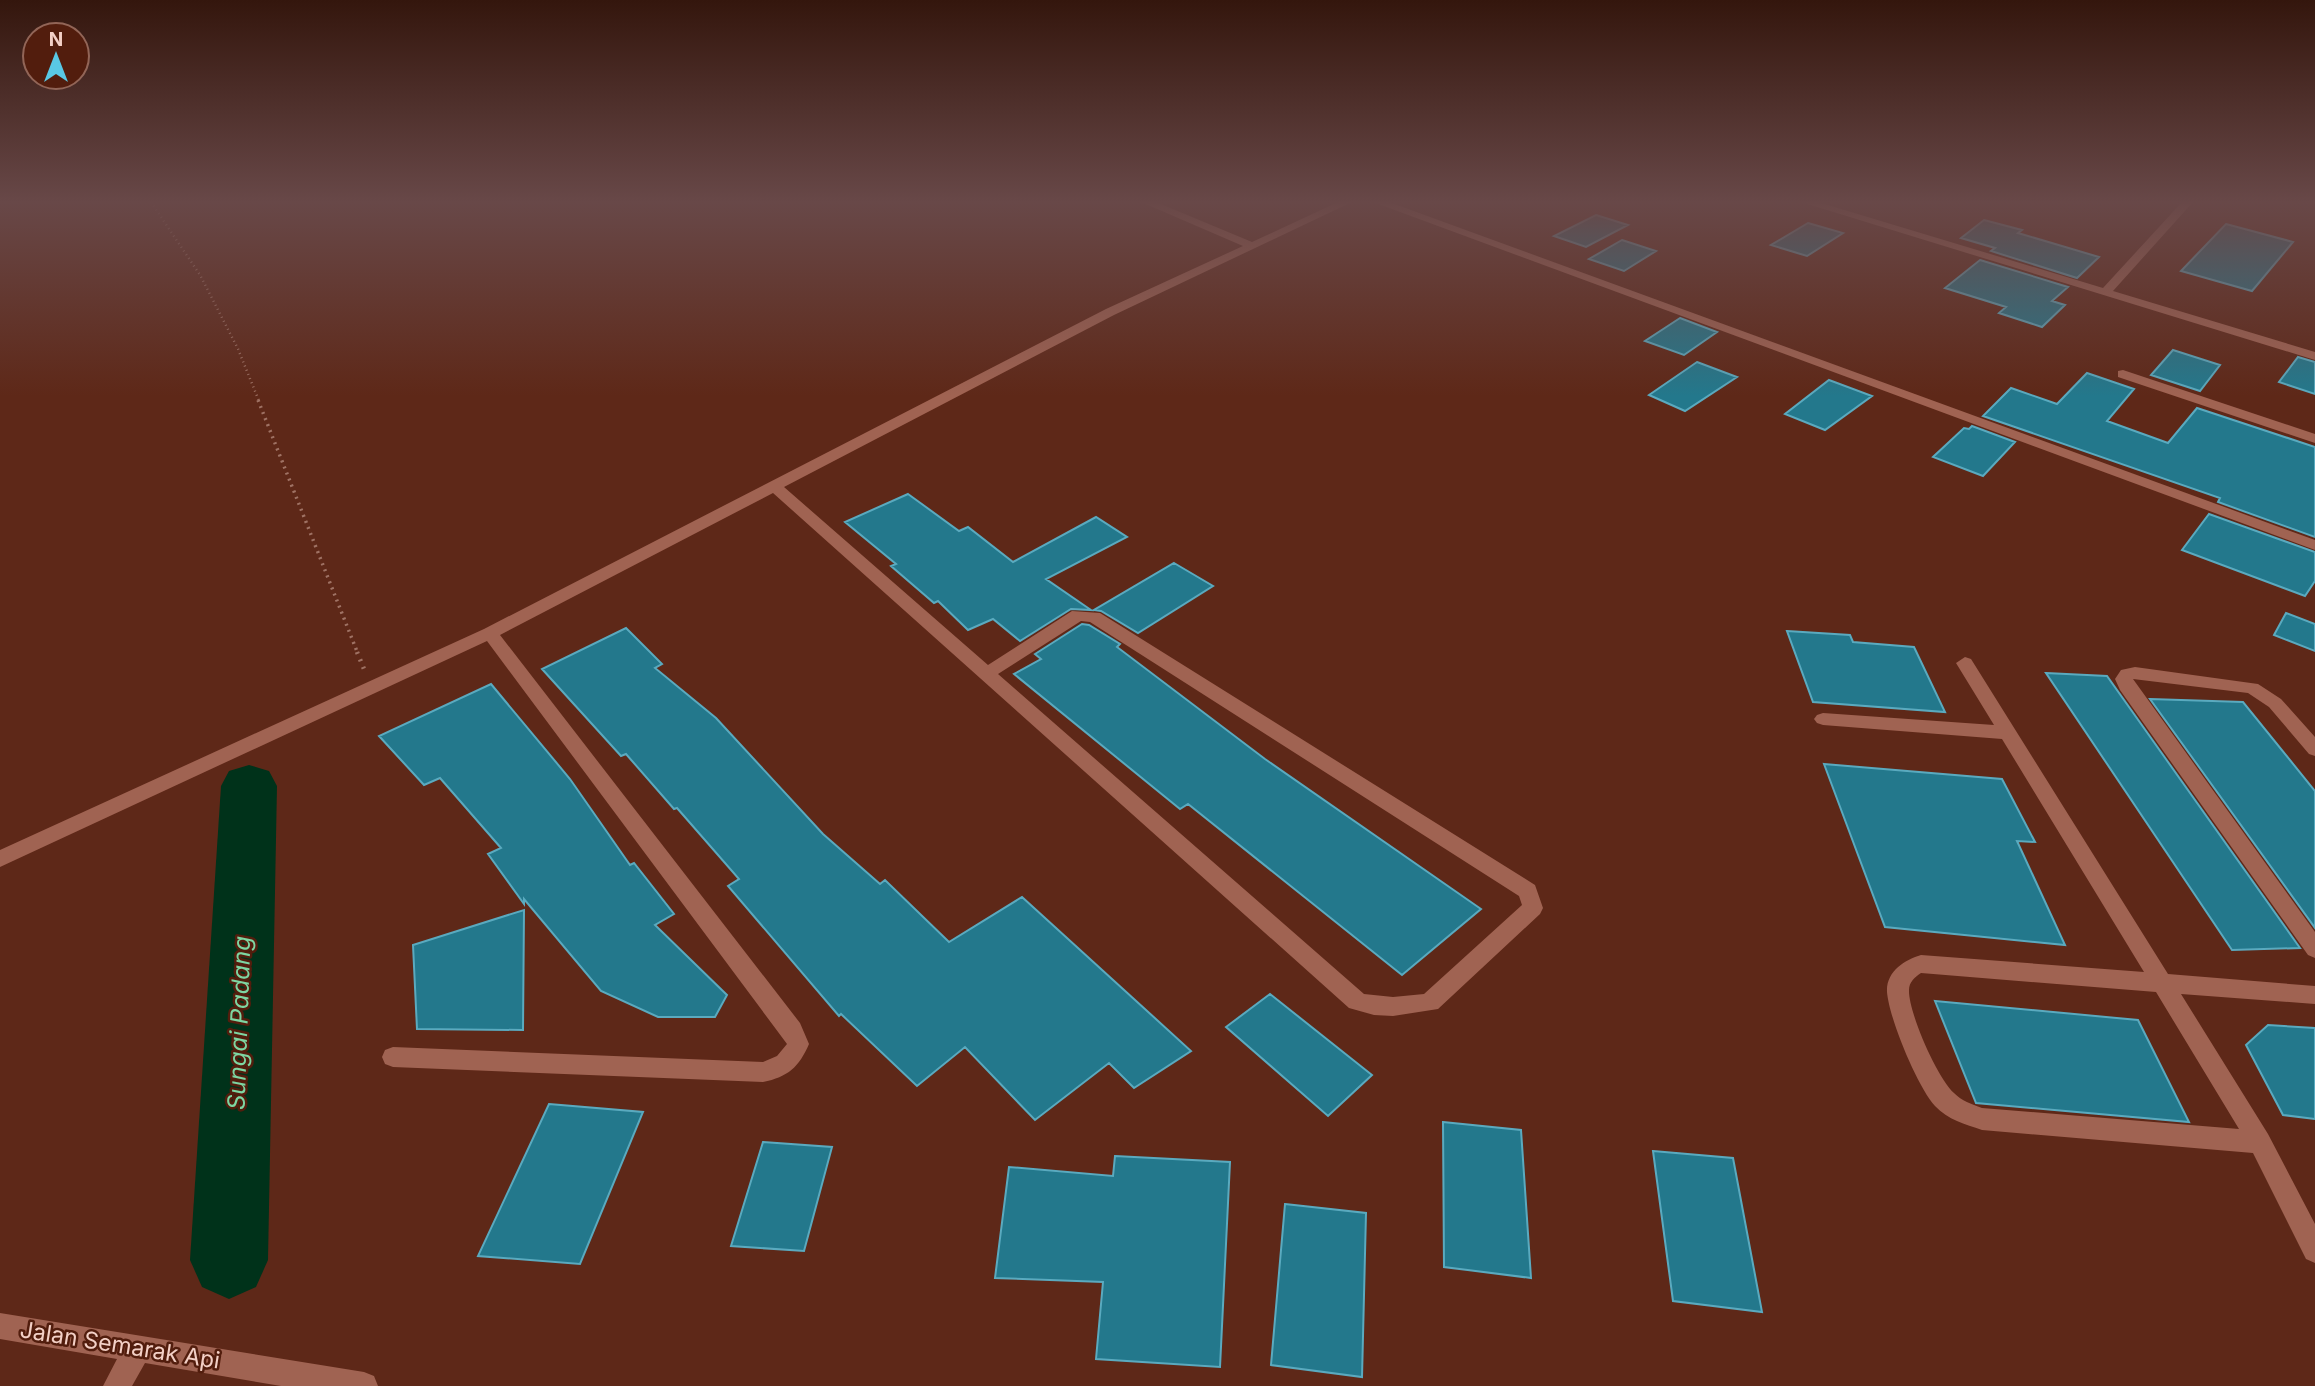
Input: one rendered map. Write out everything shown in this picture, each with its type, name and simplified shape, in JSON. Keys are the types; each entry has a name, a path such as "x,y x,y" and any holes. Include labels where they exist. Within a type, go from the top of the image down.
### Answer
{"street":[{"path":"0,859 490,633 1110,312 1208,267"},
{"path":"1555,267 2315,545"},
{"path":"2022,267 2315,356"},
{"path":"2106,292 2129,267"},
{"path":"2123,374 2315,439"},
{"path":"774,486 1357,1000 1370,1006 1411,1006 1430,1002 1533,908 1533,899 1528,891 1094,617 1078,615 988,673"},
{"path":"393,1057 763,1072 778,1069 792,1059 798,1044 792,1030 490,633"},
{"path":"1965,663 2260,1142 2315,1250"},
{"path":"2315,749 2266,695 2237,685 2135,673 2127,674 2124,679 2126,686 2315,949"},
{"path":"1823,719 2010,733"},
{"path":"2260,1142 1982,1119 1958,1111 1940,1096 1926,1076 1898,990 1900,979 1910,967 1921,964 2315,995"},
{"name":"Jalan Semarak Api","path":"0,1326 364,1386"},
{"path":"117,1386 139,1347"}],"path":[{"path":"194,267 238,349 371,686"}],"building":[{"path":"1611,267 1631,267 1624,271"},
{"path":"1972,267 2002,267 2068,287 2052,301 2065,305 2042,327 1999,313 2006,307 1945,288"},
{"path":"2041,267 2089,267 2077,278"},
{"path":"2185,267 2272,267 2252,291 2181,271"},
{"path":"1680,318 1717,332 1684,355 1645,341"},
{"path":"2173,350 2220,365 2200,391 2151,375"},
{"path":"2298,357 2315,362 2315,394 2279,382"},
{"path":"1697,362 1737,377 1685,411 1649,395"},
{"path":"2087,373 2134,389 2107,421 2168,443 2197,408 2315,447 2315,537 2218,502 2220,498 1983,416 2011,388 2057,404"},
{"path":"1829,380 1872,396 1825,430 1785,414"},
{"path":"1972,426 2015,442 1983,476 1933,457 1964,428 1969,429"},
{"path":"908,494 959,531 968,527 1013,562 1096,517 1127,537 1046,579 1091,610 1071,609 1020,641 993,619 968,630 938,601 934,603 891,566 896,564 845,522"},
{"path":"2209,514 2315,552 2315,581 2305,596 2182,550"},
{"path":"1174,563 1213,586 1138,633 1101,611 1094,610"},
{"path":"2286,613 2315,624 2315,651 2274,635"},
{"path":"1082,624 1089,625 1120,644 1117,647 1265,759 1481,909 1402,975 1188,804 1180,809 1014,674 1041,659 1035,654"},
{"path":"626,628 662,664 655,668 716,718 823,834 880,884 885,880 949,942 1022,897 1191,1051 1134,1088 1109,1063 1035,1120 965,1047 917,1086 841,1014 839,1016 728,886 739,879 677,808 674,809 626,754 621,756 542,669"},
{"path":"1787,631 1850,635 1853,642 1914,647 1945,712 1813,702"},
{"path":"2046,673 2107,676 2300,948 2232,950"},
{"path":"491,684 570,779 630,865 634,863 674,914 655,925 727,995 715,1017 658,1017 601,991 524,899 524,904 488,854 501,848 440,778 424,785 379,736"},
{"path":"2150,699 2243,702 2315,791 2315,928"},
{"path":"1824,764 2002,779 2035,842 2017,841 2065,945 1885,927"},
{"path":"524,910 523,1030 417,1029 413,945"},
{"path":"1270,994 1372,1075 1328,1116 1226,1027"},
{"path":"1935,1001 2138,1020 2189,1122 1976,1103"},
{"path":"2268,1025 2315,1028 2315,1119 2283,1115 2246,1045"},
{"path":"549,1104 643,1112 580,1264 478,1256"},
{"path":"1443,1122 1521,1130 1531,1278 1444,1267"},
{"path":"763,1142 832,1147 804,1251 731,1246"},
{"path":"1653,1151 1733,1158 1762,1312 1673,1301"},
{"path":"1115,1156 1230,1162 1220,1367 1096,1359 1103,1282 995,1278 1009,1167 1113,1176"},
{"path":"1285,1204 1366,1213 1362,1377 1271,1365"}],"waterway":[{"name":"Sungai Padang","path":"229,1260 249,786"}]}
